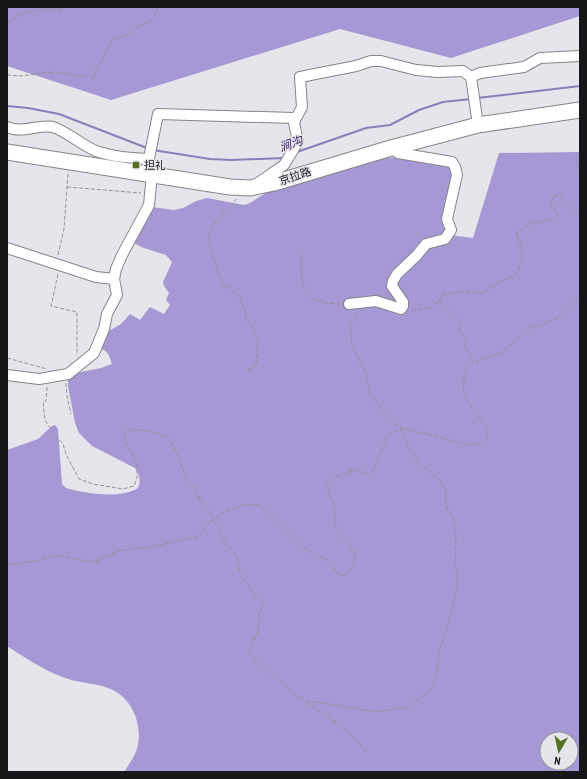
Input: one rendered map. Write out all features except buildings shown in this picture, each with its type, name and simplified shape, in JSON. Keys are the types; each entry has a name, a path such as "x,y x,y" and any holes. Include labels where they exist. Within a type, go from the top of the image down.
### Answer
{"highway":[{"name":"京拉路","path":"7,152 149,169 230,187 250,188 274,183 391,148 478,125 580,110"}],"street":[{"path":"472,77 480,72 524,67 540,58 580,56"},
{"path":"294,122 302,107 300,77 381,60 416,70 438,72 463,71 472,77 478,125"},
{"path":"7,375 39,380 49,373 65,375 94,353 104,329 107,314 117,295 114,279 116,269 149,205 149,169 152,139 158,114 293,118 298,142 284,164 250,188"},
{"path":"7,127 11,129 23,130 53,127 96,151 123,158 149,169"},
{"path":"349,304 376,300 401,309 403,302 392,286 397,274 426,244 445,239 451,230 447,219 457,175 456,167 452,162 398,153 391,148"},
{"path":"7,248 96,277 114,279"}],"path":[{"path":"7,22 25,13 45,9 60,10 64,7"},
{"path":"7,75 20,76 54,72 95,78 96,68 113,39 122,38 132,33 139,26 150,22 155,16 157,7"},
{"path":"576,158 580,173"},
{"path":"68,160 64,229 51,306 77,312 77,355"},
{"path":"67,187 150,193"},
{"path":"247,371 256,366 258,338 253,328 247,321 239,297 232,290 222,284 211,250 209,236 212,227 250,188"},
{"path":"401,309 416,310 431,308 444,295 456,292 482,293 502,280 514,276 522,261 522,250 516,233 521,228 528,225 543,220 553,220 558,215 551,203 554,195 560,196 571,209 577,213 580,211"},
{"path":"301,254 302,284 308,294 319,301 332,304 349,304"},
{"path":"7,564 10,565 61,556 86,561 97,561 118,552 196,538 213,520 220,515 236,507 247,504 257,505 266,510 302,546 312,553 327,560 341,576 346,575 354,565 355,552 336,527 334,508 326,491 326,484 334,478 354,470 370,474 375,469 389,435 398,430 402,429 468,445 482,444 487,437 487,428 471,408 465,396 463,385 467,369 473,363 497,355 508,348 530,329 550,322 577,298 580,298"},
{"path":"439,300 461,324 459,331 466,339 465,345 473,363"},
{"path":"304,701 376,712 409,707 433,687 436,677 439,651 446,634 458,582 455,566 456,535 453,519 446,506 446,491 441,481 418,461 410,451 402,429 370,395 366,372 352,346 350,326 358,315 363,302"},
{"path":"7,358 45,368 49,373 46,401 43,402 45,420 63,444 66,454 79,479 93,484 123,489 134,486 137,479 137,462 124,441 124,431 133,429 158,433 168,438 176,451 186,478 195,487 200,500 209,512 236,557 240,574 264,605 260,612 258,632 248,652 304,701 340,725 367,753"},
{"path":"65,375 67,396 71,414"}],"shaded area":[{"path":"7,7 580,7 580,16 451,58 340,29 111,100 7,66"},
{"path":"579,152 580,772 124,772 135,754 139,736 136,718 132,709 121,695 107,687 67,679 53,673 7,646 7,450 38,439 55,425 58,429 62,484 66,488 93,494 113,494 131,491 138,488 140,478 135,468 92,446 79,433 75,423 68,379 71,374 101,368 112,364 106,352 102,349 94,347 107,332 121,324 130,314 140,320 150,307 164,314 170,305 166,300 169,293 163,282 172,262 166,255 141,247 131,241 152,207 174,210 207,198 244,205 250,203 273,188 380,158 440,156 452,168 449,235 473,238 499,153"}],"waterway":[{"name":"涧沟","path":"477,98 580,86"},
{"name":"涧沟","path":"297,152 366,128 390,125 419,110 443,102 471,99"},
{"name":"涧沟","path":"7,106 28,108 59,114 147,148"},
{"name":"涧沟","path":"153,150 210,159 231,160 284,158"}],"place":[{"name":"担礼","path":"136,165"}]}
